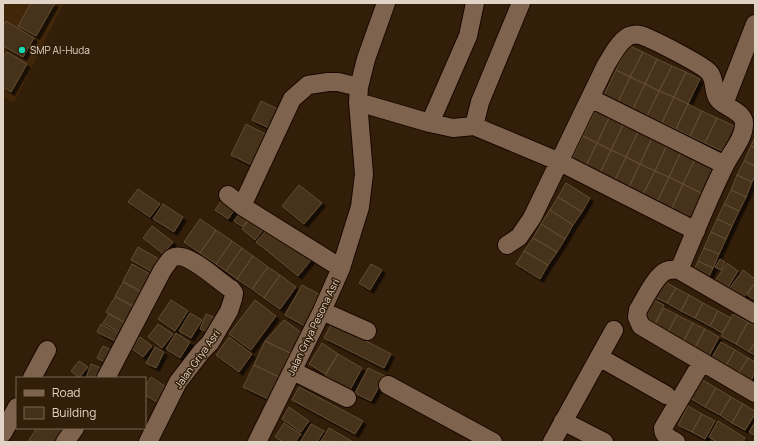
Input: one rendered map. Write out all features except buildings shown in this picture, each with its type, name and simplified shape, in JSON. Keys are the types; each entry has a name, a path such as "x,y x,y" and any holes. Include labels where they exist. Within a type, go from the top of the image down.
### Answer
{"street":[{"path":"341,268 360,207 364,174 359,94 366,59 386,3"},
{"path":"430,123 468,36 475,3"},
{"path":"474,126 480,102 521,3"},
{"path":"724,104 755,24"},
{"path":"508,245 519,237 532,218 606,65 626,37 638,34 692,62 709,73 713,79 714,92 716,96 721,102 737,112 745,122 744,130 740,139 725,165 679,270"},
{"name":"Jalan Griya Pesona Asri","path":"261,441 292,371 322,311 341,268 235,200 292,99 308,85 328,82 359,94"},
{"path":"359,94 430,123 453,128 474,126 560,162 696,231"},
{"path":"590,98 725,165"},
{"name":"Jalan Griya Asri","path":"107,377 162,271 172,258 179,256 193,261 231,289 234,294 229,311 210,343 178,382 148,442"},
{"path":"755,314 679,270 671,269 665,271 660,276 638,310 638,321 641,326 755,393"},
{"path":"322,311 368,331"},
{"path":"552,442 614,330"},
{"path":"33,377 47,350"},
{"path":"599,357 666,395"},
{"path":"669,437 663,428 702,362"},
{"path":"292,371 347,398"},
{"path":"388,385 493,442"},
{"path":"3,433 16,409"},
{"path":"563,421 604,442"},
{"path":"65,442 74,429"}],"shaded area":[{"name":"SMP Al-Huda","path":"3,3 64,3 14,103 3,97"}],"place":[{"name":"SMP Al-Huda","path":"22,50"}]}
